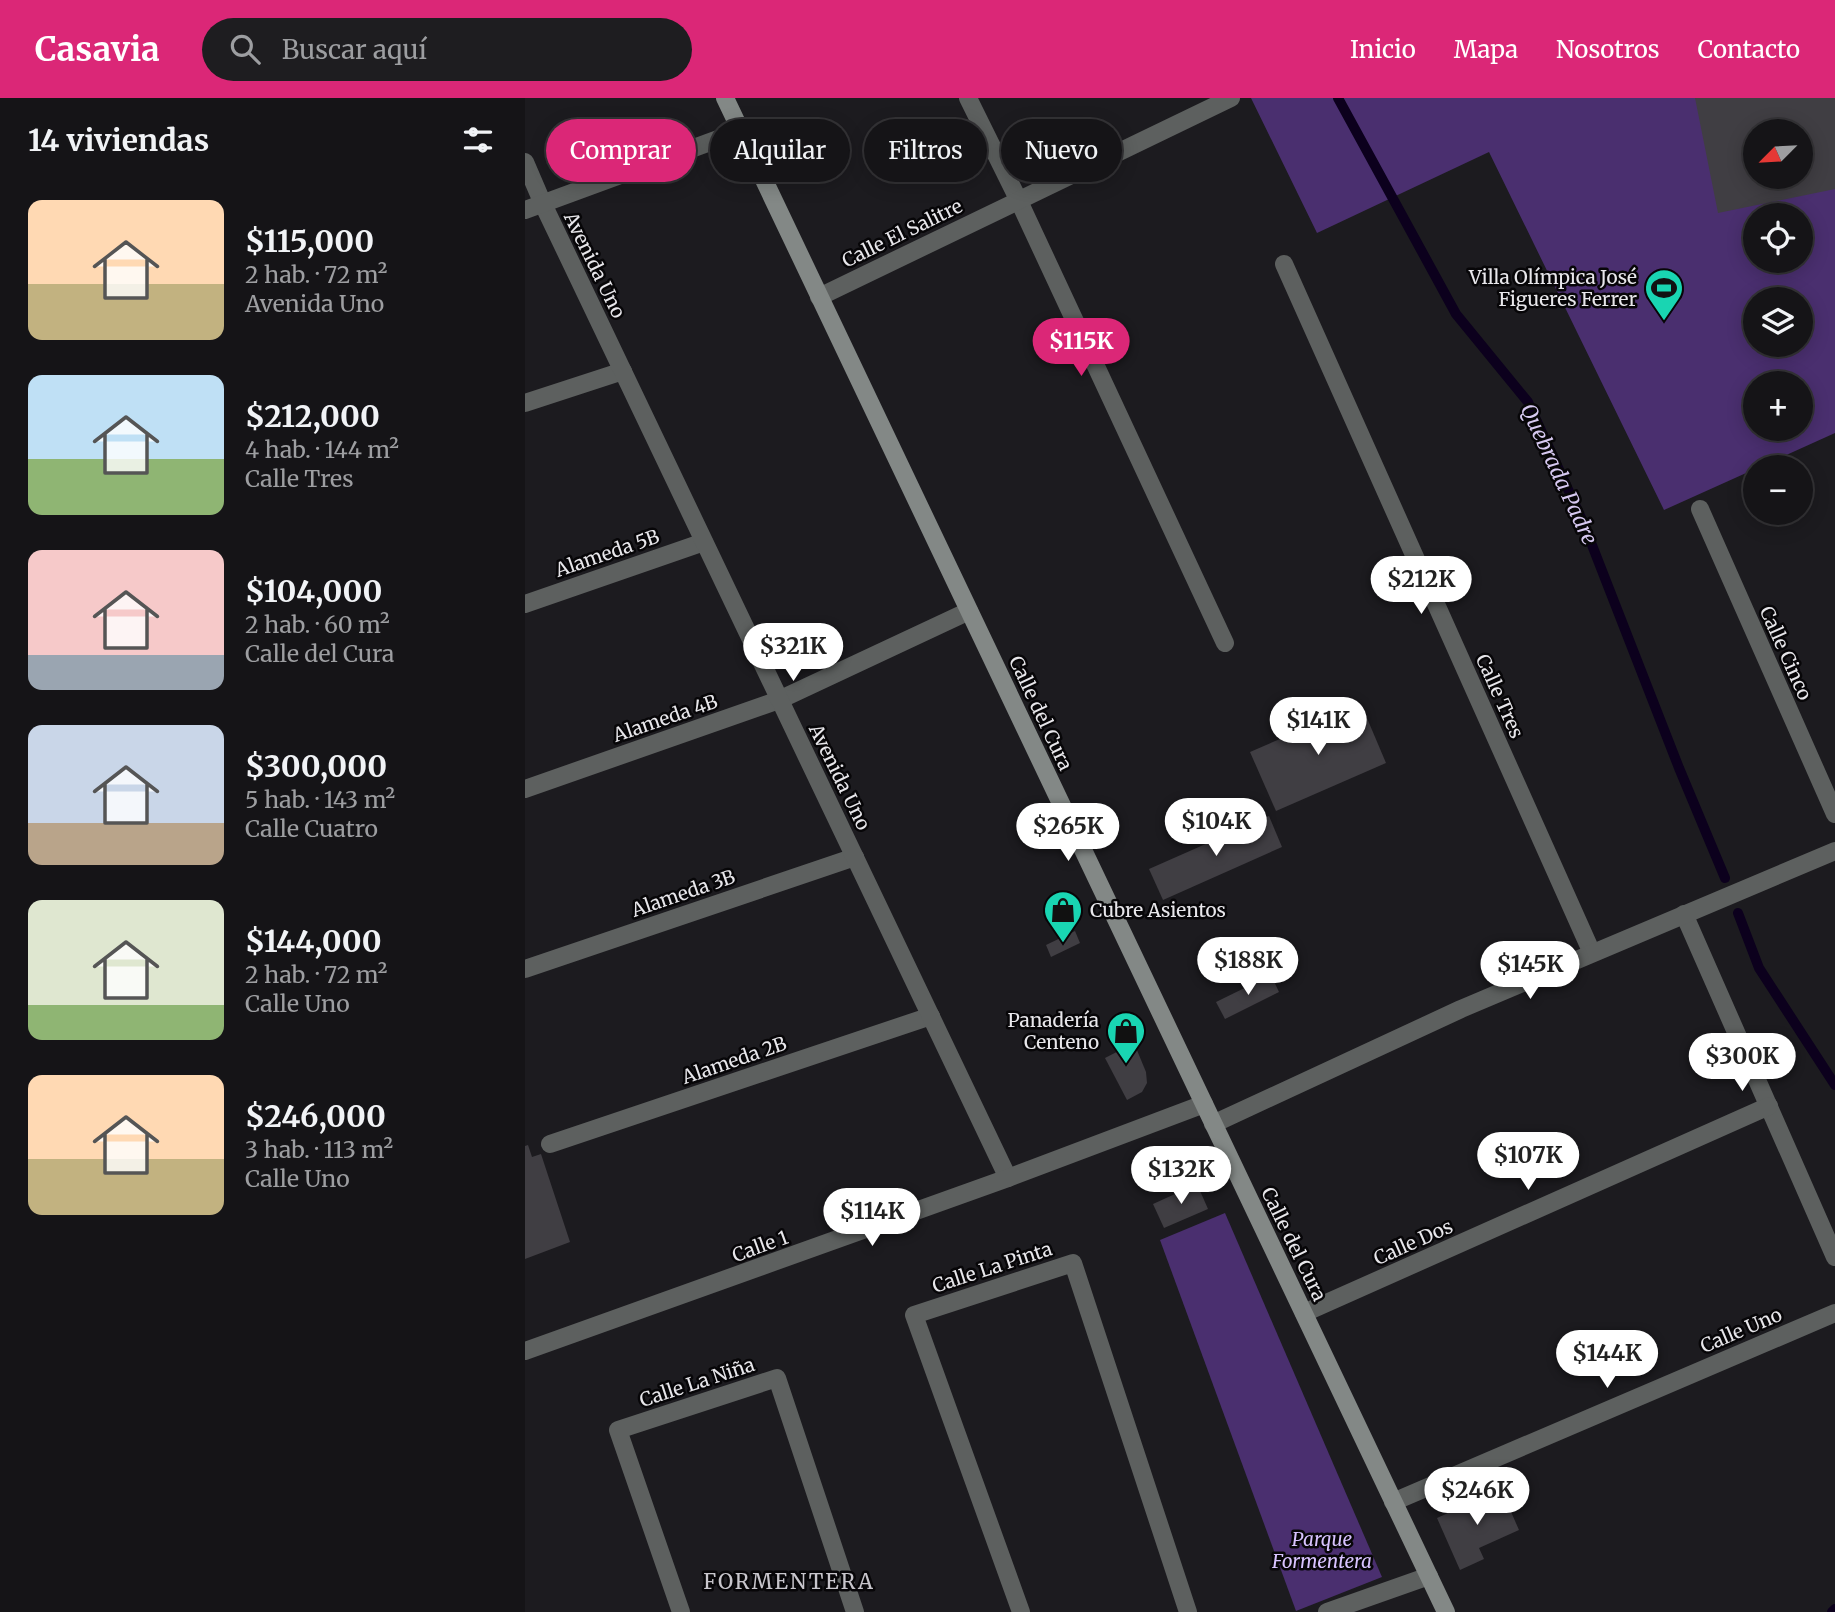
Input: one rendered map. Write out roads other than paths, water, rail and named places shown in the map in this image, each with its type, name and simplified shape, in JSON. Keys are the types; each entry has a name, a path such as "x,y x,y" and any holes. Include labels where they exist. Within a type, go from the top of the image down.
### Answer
{"street":[{"name":"Calle del Cura","path":"725,98 735,119"},
{"path":"968,98 1018,199 1225,643"},
{"name":"Calle El Salitre","path":"819,297 1231,98"},
{"path":"525,210 710,142"},
{"name":"Avenida Uno","path":"525,162 1008,1178"},
{"name":"Calle del Cura","path":"764,182 1446,1612"},
{"name":"Calle Tres","path":"1284,264 1592,953"},
{"path":"525,403 623,371"},
{"name":"Calle Cinco","path":"1700,509 1835,814"},
{"name":"Alameda 5B","path":"525,604 704,542"},
{"name":"Alameda 4B","path":"525,789 779,700 969,611"},
{"path":"1213,1124 1461,1009 1835,852"},
{"name":"Alameda 3B","path":"525,969 855,857"},
{"path":"1684,914 1835,1256"},
{"name":"Alameda 2B","path":"550,1144 930,1016"},
{"name":"Calle 1","path":"525,1351 1008,1178 1204,1104"},
{"name":"Calle Dos","path":"1304,1313 1769,1106"},
{"name":"Calle La Pinta","path":"1021,1612 914,1315 1073,1263 1188,1612"},
{"name":"Calle Uno","path":"1393,1502 1835,1313"},
{"name":"Calle La Niña","path":"681,1612 618,1430 777,1378 855,1612"},
{"path":"1327,1612 1429,1576"}],"waterway":[{"name":"Quebrada Padre","path":"1338,98 1456,314 1528,402 1583,522 1725,878"},
{"name":"Quebrada Padre","path":"1738,913 1759,968 1835,1085"},
{"path":"1832,1612 1835,1609"}],"place":[{"name":"Villa Olímpica José Figueres Ferrer","path":"1664,322"},
{"name":"Cubre Asientos","path":"1063,944"},
{"name":"Panadería Centeno","path":"1126,1065"}],"district":[{"name":"FORMENTERA","path":"789,1581"}],"park label":[{"name":"Parque Formentera","path":"1322,1550"}]}
